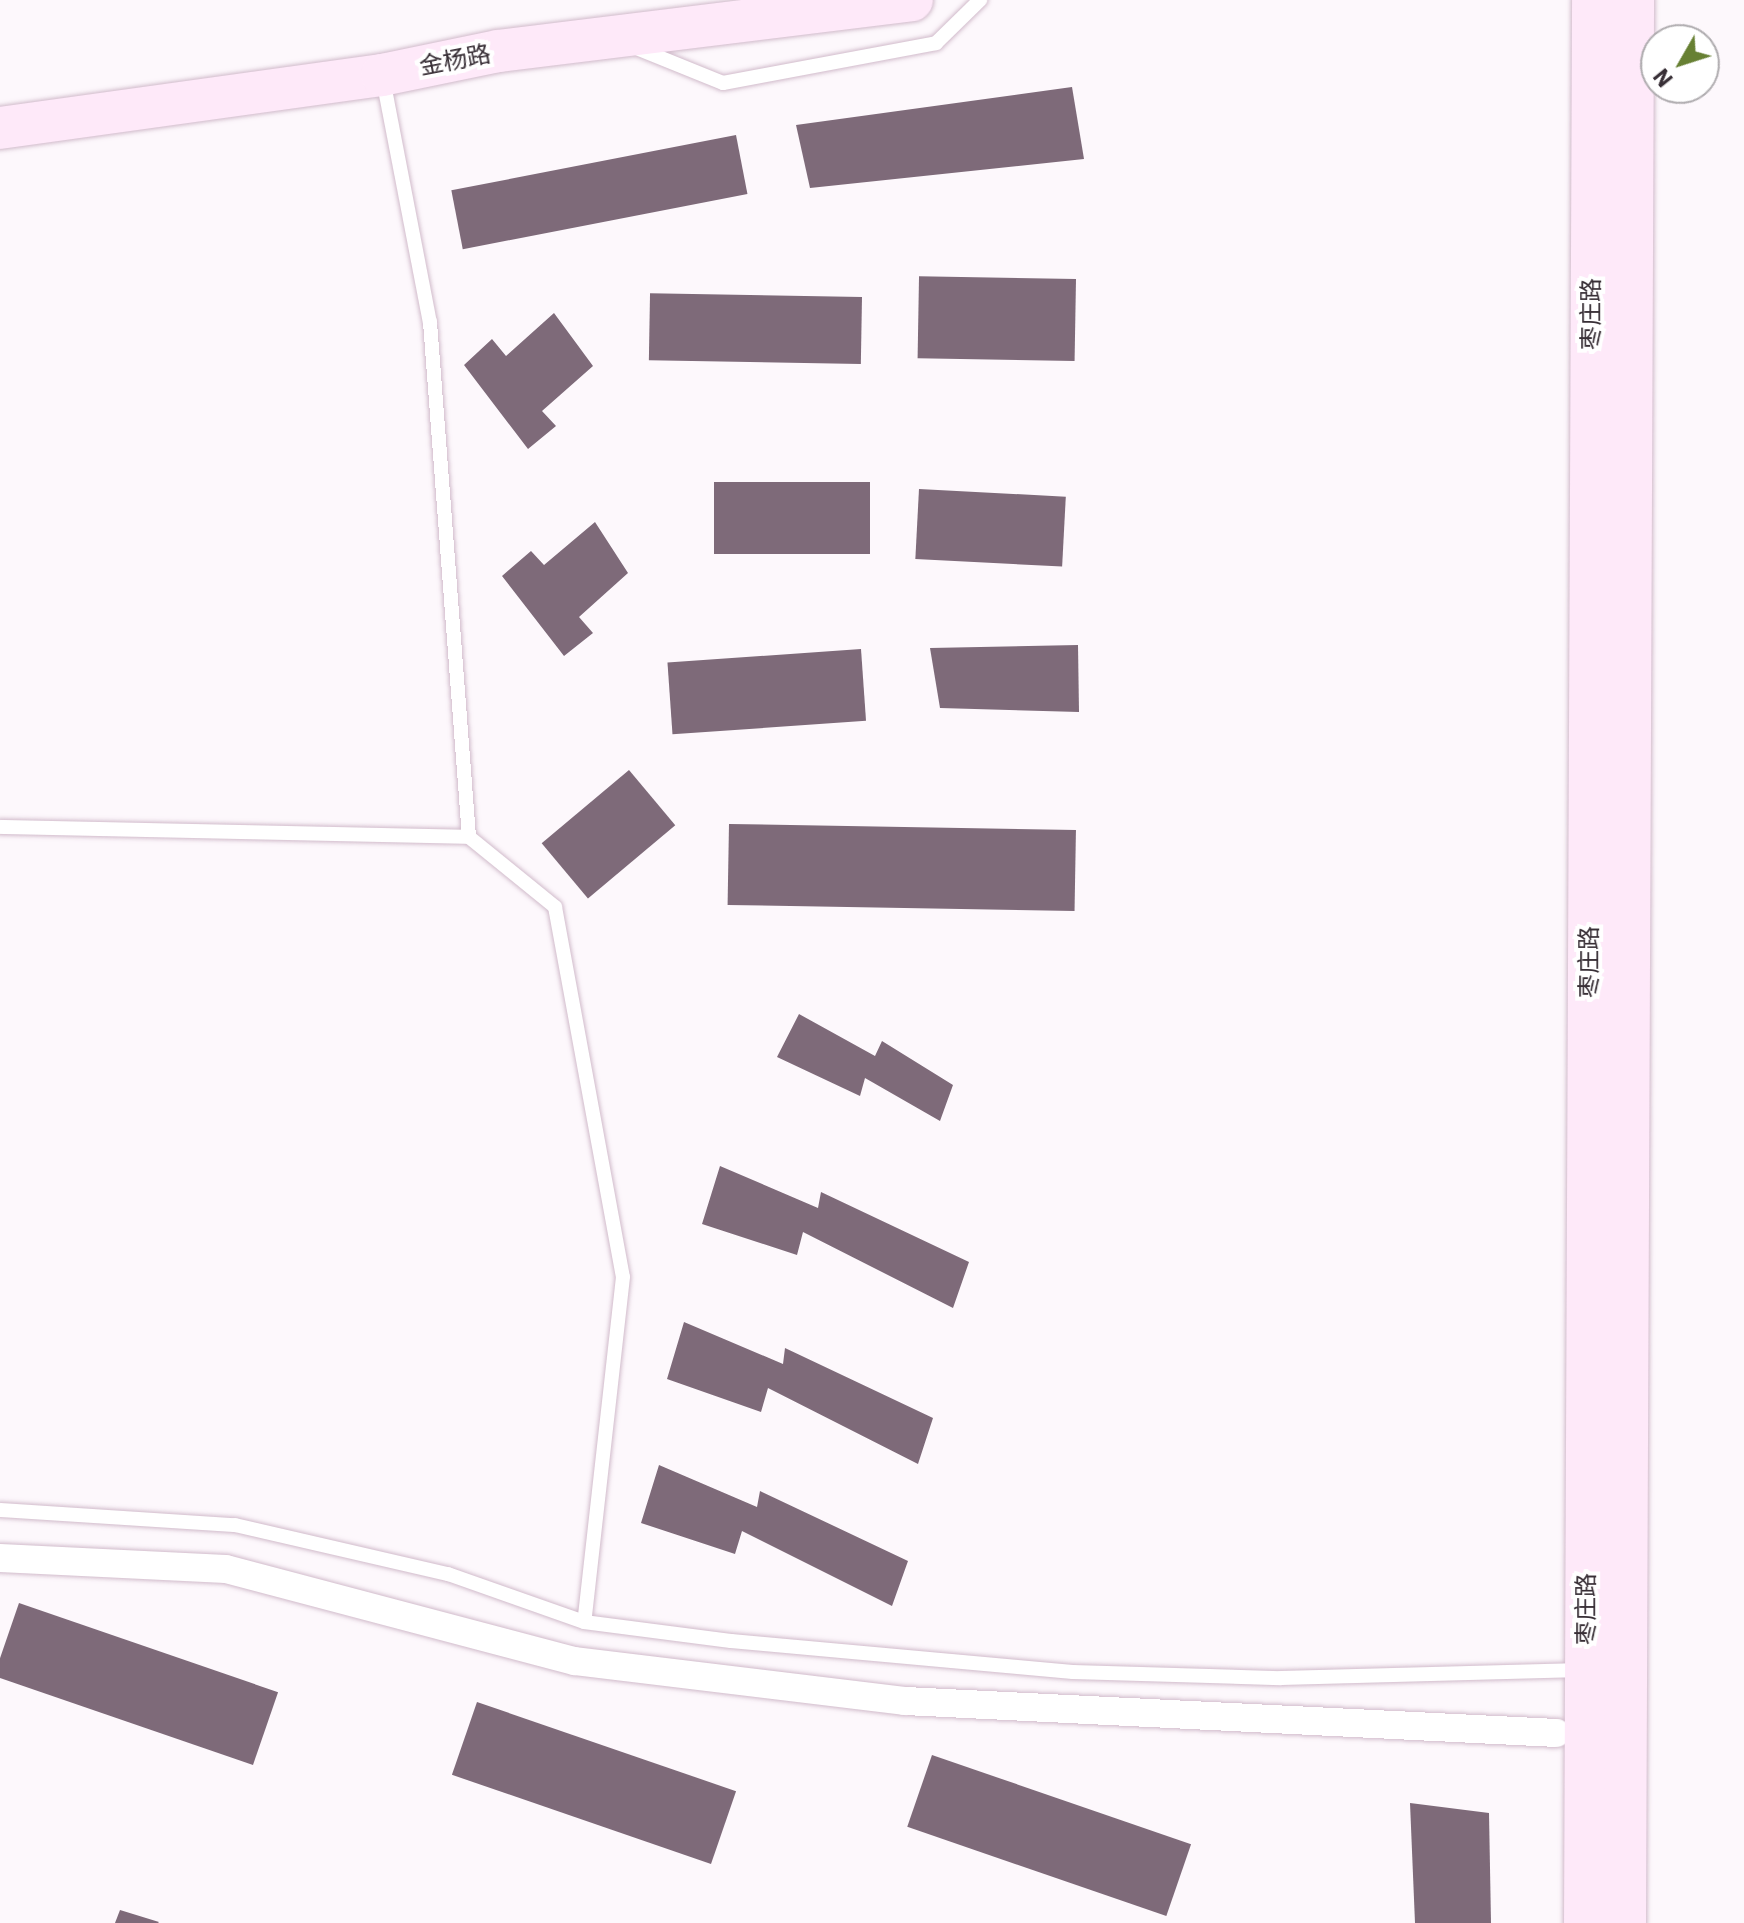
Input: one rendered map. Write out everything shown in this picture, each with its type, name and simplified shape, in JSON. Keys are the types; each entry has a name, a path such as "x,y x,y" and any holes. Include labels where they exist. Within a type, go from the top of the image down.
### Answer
{"street":[{"name":"金杨路","path":"0,128 382,75 498,51 615,39 752,11 912,0"},
{"name":"枣庄路","path":"1585,1923 1593,0"},
{"name":"枣庄路","path":"1625,1923 1633,0"},
{"path":"0,1558 226,1569 575,1661 905,1701 1556,1733"}],"lane":[{"path":"615,39 723,83 936,43 980,0"},
{"path":"382,75 430,322 469,837"},
{"path":"0,827 469,837 555,907 623,1277 584,1622"},
{"path":"0,1510 235,1525 448,1574 584,1622 1073,1672 1297,1678 1586,1670"}],"building":[{"path":"1072,87 1084,159 810,188 796,125"},
{"path":"736,135 747,194 463,249 451,190"},
{"path":"919,276 1076,279 1075,361 918,358"},
{"path":"650,293 862,297 861,364 649,360"},
{"path":"554,313 593,366 542,411 556,426 528,449 464,365 492,339 506,356"},
{"path":"714,482 870,482 870,554 714,554"},
{"path":"919,489 1066,497 1062,567 915,559"},
{"path":"595,522 628,573 579,617 593,633 564,656 502,576 531,551 544,565"},
{"path":"1078,645 1079,712 940,708 930,648"},
{"path":"861,649 866,721 672,734 667,663"},
{"path":"629,770 675,825 588,898 542,843"},
{"path":"729,824 1076,830 1075,911 728,905"},
{"path":"799,1014 875,1056 882,1041 953,1085 940,1121 865,1078 860,1096 777,1057"},
{"path":"720,1166 818,1208 821,1192 969,1262 953,1308 803,1232 797,1255 702,1224"},
{"path":"684,1322 783,1364 785,1348 933,1418 918,1464 768,1388 761,1412 667,1379"},
{"path":"659,1465 757,1507 760,1491 908,1561 892,1606 742,1531 735,1554 641,1523"},
{"path":"19,1603 278,1692 253,1765 0,1678 0,1658"},
{"path":"477,1702 736,1791 711,1864 452,1775"},
{"path":"932,1755 1191,1844 1166,1916 907,1827"},
{"path":"1410,1803 1489,1813 1491,1923 1415,1923"},
{"path":"120,1910 159,1922 115,1923"}]}
